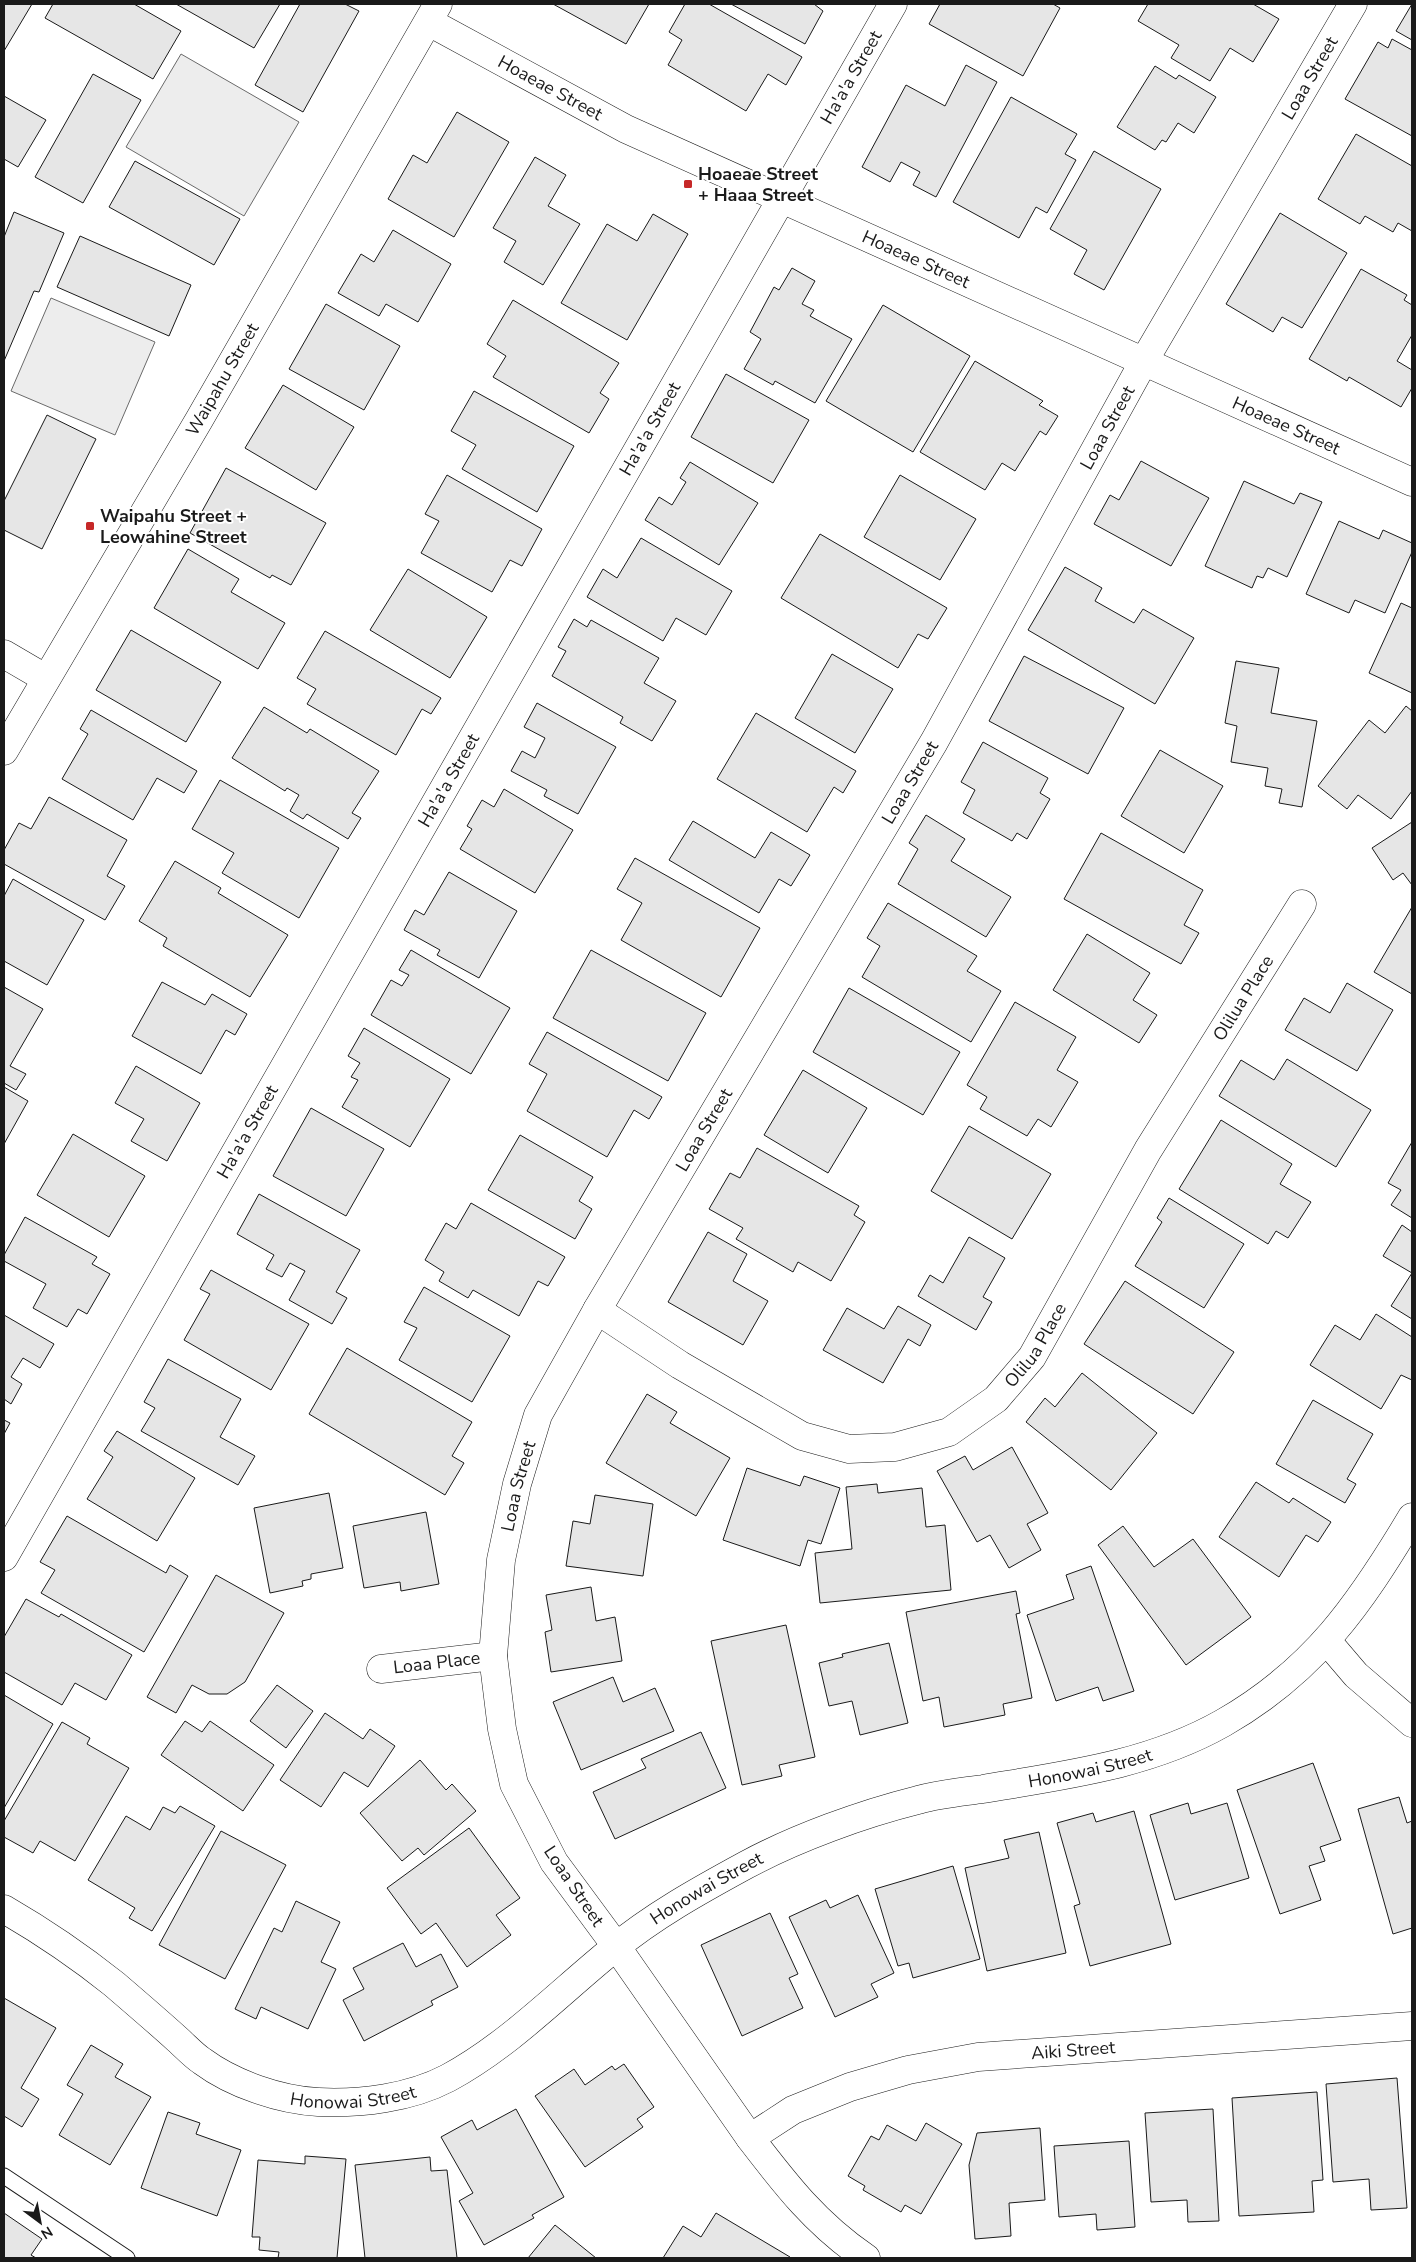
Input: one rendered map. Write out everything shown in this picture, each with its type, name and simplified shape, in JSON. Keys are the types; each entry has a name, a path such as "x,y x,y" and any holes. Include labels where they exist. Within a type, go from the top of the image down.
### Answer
{"street":[{"name":"Ha'a'a Street","path":"4,1557 893,4"},
{"name":"Loaa Street","path":"866,2258 834,2235 796,2198 750,2138 616,1946 554,1862 514,1784 502,1729 493,1656 501,1560 517,1484 538,1415 597,1310 934,742 1144,361 1354,4"},
{"name":"Hoaeae Street","path":"433,13 626,129 1412,482"},
{"name":"Waipahu Street","path":"4,752 45,678 194,428 433,13"},
{"path":"4,654 45,678"},
{"name":"Olilua Place","path":"597,1310 680,1365 802,1436 849,1449 895,1448 949,1432 996,1399 1032,1357 1148,1150 1302,904"},
{"name":"Honowai Street","path":"4,1909 40,1930 112,1982 201,2061 232,2079 263,2090 314,2102 357,2102 403,2094 444,2080 480,2059 616,1946 692,1894 768,1854 842,1824 919,1800 1108,1768 1173,1748 1223,1723 1274,1689 1327,1641 1375,1579 1412,1517"},
{"path":"1327,1641 1356,1676 1412,1723"},
{"name":"Loaa Place","path":"381,1669 493,1656"},
{"name":"Aiki Street","path":"750,2138 793,2110 850,2087 908,2070 978,2057 1412,2026"}],"lane":[{"path":"4,2176 127,2258"}],"shaded area":[{"path":"181,54 299,122 244,216 126,147"},
{"path":"51,298 155,342 115,435 11,391"}],"building":[{"path":"4,4 32,4 4,51"},
{"path":"53,4 134,4 181,31 153,79 45,18"},
{"path":"176,4 280,4 254,48"},
{"path":"300,4 345,4 359,11 303,112 255,85"},
{"path":"553,4 649,4 626,44"},
{"path":"685,4 709,4 802,57 786,85 768,74 746,111 668,65 682,40 669,32"},
{"path":"731,4 814,4 823,11 805,44"},
{"path":"940,4 1053,4 1060,8 1023,76 929,24"},
{"path":"1148,4 1253,4 1279,19 1253,62 1230,48 1210,81 1171,58 1179,45 1138,21"},
{"path":"1412,4 1412,40 1396,31"},
{"path":"1392,39 1412,50 1412,136 1345,99 1378,42 1388,48"},
{"path":"966,65 997,82 936,197 913,185 920,172 901,162 890,182 862,167 906,85 945,106"},
{"path":"1155,66 1176,79 1179,75 1216,97 1194,133 1178,123 1166,142 1162,140 1155,150 1117,127"},
{"path":"93,74 141,100 83,203 35,177"},
{"path":"4,96 46,120 18,167 4,159"},
{"path":"1011,97 1077,134 1065,154 1076,160 1047,213 1036,207 1019,238 953,202"},
{"path":"457,112 509,142 454,237 388,199 413,155 427,163"},
{"path":"1356,134 1412,166 1412,231 1398,223 1393,232 1365,216 1360,224 1318,199"},
{"path":"1094,151 1161,189 1104,290 1074,274 1087,250 1050,229"},
{"path":"535,157 566,175 548,206 580,224 543,285 504,262 516,241 493,228"},
{"path":"135,161 240,219 214,265 109,207"},
{"path":"14,212 64,233 39,292 34,291 4,361 4,237"},
{"path":"1280,213 1347,253 1302,328 1282,317 1273,332 1226,304"},
{"path":"653,214 688,234 627,340 561,303 607,224 637,241"},
{"path":"393,230 451,264 418,322 386,304 379,316 338,293 361,254 374,262"},
{"path":"80,236 191,285 169,336 57,287"},
{"path":"792,268 815,281 802,304 814,310 810,316 852,339 815,403 775,381 773,385 744,369 761,339 750,332 774,287 779,290"},
{"path":"1361,269 1407,295 1404,300 1412,305 1412,335 1397,361 1412,370 1412,388 1401,407 1349,377 1347,381 1309,359"},
{"path":"513,300 619,363 600,393 609,399 589,433 493,377 506,356 487,344"},
{"path":"326,304 400,346 364,410 289,369"},
{"path":"883,305 970,356 913,452 826,401"},
{"path":"975,361 1043,401 1039,405 1058,416 1046,435 1040,431 1015,471 1002,463 985,490 920,452"},
{"path":"726,374 809,420 773,483 691,437"},
{"path":"283,385 354,427 316,490 245,448"},
{"path":"474,391 574,446 537,512 462,469 476,445 451,431"},
{"path":"47,415 96,439 42,549 4,530 4,501"},
{"path":"1141,461 1209,498 1171,566 1094,524 1110,495 1119,500"},
{"path":"690,462 758,503 719,565 645,520 659,497 672,505 686,482 680,478"},
{"path":"226,468 326,523 291,585 272,575 270,578 190,533"},
{"path":"447,475 542,529 522,566 510,560 492,592 421,553 439,521 425,514"},
{"path":"900,475 976,519 940,580 864,537"},
{"path":"1244,481 1294,504 1300,493 1322,502 1287,577 1268,568 1263,578 1257,576 1252,588 1205,566"},
{"path":"1339,521 1379,539 1383,530 1412,543 1412,552 1385,613 1355,600 1349,613 1306,594"},
{"path":"820,534 947,608 928,639 918,634 898,668 781,598"},
{"path":"641,538 732,591 706,635 676,618 663,641 587,597 603,569 617,578"},
{"path":"188,549 239,579 231,592 285,623 258,669 154,608"},
{"path":"1065,567 1102,588 1095,601 1134,623 1143,609 1194,638 1155,704 1028,630"},
{"path":"408,569 487,617 450,678 370,630"},
{"path":"1401,603 1412,608 1412,693 1369,673"},
{"path":"574,619 587,627 591,620 659,658 644,683 676,701 652,741 620,723 623,717 552,676 566,651 558,647"},
{"path":"131,630 221,682 186,742 96,690"},
{"path":"325,631 441,698 431,714 422,709 396,755 307,704 316,689 297,678"},
{"path":"832,654 893,689 855,753 795,718"},
{"path":"1024,656 1124,708 1088,774 989,721"},
{"path":"1236,661 1279,668 1271,713 1317,721 1302,807 1279,803 1282,789 1265,786 1268,768 1231,762 1237,726 1225,723"},
{"path":"537,703 616,747 578,814 544,796 547,790 511,771 522,751 535,758 545,738 524,727"},
{"path":"1406,706 1412,711 1412,791 1391,819 1358,795 1347,809 1318,786 1369,720 1385,733"},
{"path":"264,707 307,733 310,729 379,771 352,813 361,818 348,839 307,814 303,819 290,811 299,795 287,788 285,791 232,758"},
{"path":"91,710 197,771 184,793 157,778 133,820 62,779 88,734 80,729"},
{"path":"756,713 856,771 843,793 834,787 807,832 717,779"},
{"path":"983,742 1048,778 1040,793 1050,799 1027,839 1017,833 1012,841 963,813 975,790 961,782"},
{"path":"1160,750 1223,786 1184,853 1121,816"},
{"path":"220,780 339,848 299,918 222,873 234,853 192,829"},
{"path":"504,789 573,830 535,893 460,849 472,829 467,826 482,800 494,807"},
{"path":"49,797 127,840 107,876 125,886 105,920 4,864 4,850 19,823 31,829"},
{"path":"926,815 965,839 951,861 1011,897 986,937 898,884 918,849 909,843"},
{"path":"693,821 755,858 771,832 810,855 791,886 779,879 759,913 669,860"},
{"path":"1412,822 1412,885 1403,873 1393,880 1372,848"},
{"path":"1101,833 1203,890 1184,925 1199,933 1181,964 1064,899"},
{"path":"635,858 760,928 721,997 621,940 642,903 617,889"},
{"path":"175,861 221,888 218,893 288,935 250,997 163,946 167,938 139,921"},
{"path":"449,872 517,911 479,978 437,955 440,950 404,930 415,910 424,915"},
{"path":"13,879 84,920 47,985 4,961 4,896"},
{"path":"888,903 977,956 967,971 1001,991 971,1042 862,977 880,946 867,938"},
{"path":"1412,907 1412,994 1374,972"},
{"path":"1087,934 1150,973 1133,1000 1157,1015 1139,1043 1053,990"},
{"path":"411,950 510,1008 471,1074 371,1015 391,980 402,986 409,975 399,970"},
{"path":"591,950 706,1013 668,1081 553,1018"},
{"path":"162,982 205,1005 212,994 247,1014 235,1035 226,1030 201,1074 132,1036"},
{"path":"1347,983 1393,1010 1357,1071 1285,1030 1304,998 1330,1013"},
{"path":"4,987 43,1009 10,1066 26,1074 16,1090 4,1083"},
{"path":"849,988 960,1052 923,1115 813,1052"},
{"path":"1015,1002 1076,1037 1057,1070 1078,1082 1051,1127 1038,1119 1027,1136 980,1109 987,1097 967,1085"},
{"path":"364,1028 450,1079 410,1147 342,1107 358,1080 351,1077 360,1063 348,1056"},
{"path":"547,1032 662,1097 649,1119 634,1110 607,1157 527,1111 547,1074 529,1064"},
{"path":"1287,1059 1371,1110 1336,1167 1219,1096 1241,1060 1274,1080"},
{"path":"136,1066 200,1103 167,1161 131,1141 144,1119 115,1103"},
{"path":"803,1070 867,1108 828,1173 764,1135"},
{"path":"4,1087 28,1101 4,1144"},
{"path":"311,1108 384,1149 346,1216 273,1176"},
{"path":"1221,1120 1292,1164 1280,1184 1311,1202 1288,1238 1276,1231 1268,1244 1179,1189"},
{"path":"969,1126 1051,1174 1012,1239 931,1191"},
{"path":"73,1134 145,1176 109,1237 37,1195"},
{"path":"520,1135 593,1177 579,1201 592,1209 575,1239 488,1190"},
{"path":"1412,1142 1412,1218 1391,1205 1401,1190 1388,1183"},
{"path":"757,1148 859,1206 854,1215 865,1222 831,1281 798,1262 793,1272 736,1239 743,1228 709,1209 730,1173 740,1178"},
{"path":"259,1194 360,1250 336,1292 347,1298 332,1324 289,1300 305,1271 290,1263 282,1277 266,1269 274,1255 237,1234"},
{"path":"1169,1198 1244,1244 1204,1308 1135,1266 1162,1222 1157,1218"},
{"path":"471,1203 565,1257 548,1286 538,1281 519,1316 473,1290 468,1298 439,1281 444,1272 425,1260 446,1223 456,1229"},
{"path":"25,1217 97,1257 92,1264 110,1274 87,1314 78,1309 67,1327 33,1308 46,1284 4,1261 4,1255"},
{"path":"1402,1225 1412,1232 1412,1273 1383,1256"},
{"path":"708,1232 747,1254 733,1281 768,1301 743,1345 668,1302"},
{"path":"969,1237 1005,1258 983,1297 992,1302 976,1330 918,1296 930,1275 943,1283"},
{"path":"211,1270 309,1324 271,1390 184,1340 210,1294 200,1289"},
{"path":"1412,1273 1412,1319 1391,1306"},
{"path":"1125,1281 1234,1352 1193,1414 1084,1344"},
{"path":"424,1287 510,1336 472,1402 399,1360 417,1328 404,1322"},
{"path":"898,1306 931,1325 920,1346 908,1339 883,1383 823,1350 847,1308 884,1329"},
{"path":"1376,1314 1412,1337 1412,1380 1401,1375 1381,1409 1310,1365 1335,1325 1360,1340"},
{"path":"4,1315 54,1344 40,1368 23,1358 11,1377 22,1384 11,1404 4,1399"},
{"path":"347,1348 472,1422 452,1456 464,1463 445,1495 309,1414"},
{"path":"168,1359 241,1399 220,1437 255,1456 238,1485 141,1431 155,1408 144,1402"},
{"path":"1082,1373 1157,1433 1111,1490 1026,1422 1045,1398 1055,1407"},
{"path":"647,1394 677,1412 670,1423 730,1458 696,1516 606,1463"},
{"path":"1313,1400 1373,1434 1347,1479 1356,1484 1345,1503 1276,1464"},
{"path":"4,1420 10,1423 4,1434"},
{"path":"117,1431 195,1478 157,1541 87,1499 113,1457 104,1451"},
{"path":"1012,1447 1048,1513 1027,1524 1041,1550 1009,1568 990,1535 977,1542 937,1471 965,1456 973,1470"},
{"path":"747,1468 800,1486 804,1476 840,1488 821,1544 808,1540 800,1566 723,1540"},
{"path":"1256,1482 1289,1503 1293,1498 1331,1522 1318,1542 1306,1535 1279,1577 1219,1537"},
{"path":"877,1484 878,1493 922,1488 926,1527 945,1525 951,1590 820,1603 815,1553 852,1549 846,1487"},
{"path":"329,1493 343,1568 311,1574 311,1579 302,1581 303,1586 270,1593 254,1508"},
{"path":"595,1495 653,1504 643,1576 566,1566 573,1521 590,1524"},
{"path":"426,1512 439,1584 401,1591 400,1582 364,1588 353,1526"},
{"path":"67,1516 166,1573 170,1565 188,1576 144,1652 41,1593 55,1570 40,1562"},
{"path":"1123,1526 1154,1567 1193,1539 1251,1617 1186,1665 1098,1545"},
{"path":"1091,1566 1134,1691 1103,1701 1098,1687 1056,1701 1027,1615 1074,1599 1066,1575"},
{"path":"216,1575 284,1613 245,1682 227,1694 209,1694 192,1685 176,1713 147,1697"},
{"path":"591,1587 596,1621 615,1617 622,1661 551,1672 545,1632 552,1630 546,1595"},
{"path":"1016,1591 1020,1613 1016,1614 1032,1698 1003,1704 1005,1715 944,1727 939,1697 923,1701 906,1612"},
{"path":"26,1599 59,1617 61,1614 132,1655 106,1700 75,1683 62,1705 4,1672 4,1637"},
{"path":"786,1625 815,1757 779,1765 782,1776 742,1785 711,1641"},
{"path":"889,1643 908,1723 860,1735 852,1701 829,1706 819,1663 843,1657 842,1654"},
{"path":"613,1677 623,1702 655,1688 674,1731 581,1770 553,1702"},
{"path":"277,1685 313,1711 286,1748 250,1721"},
{"path":"4,1695 53,1724 4,1808"},
{"path":"325,1713 363,1739 370,1729 395,1746 368,1787 344,1772 321,1807 280,1780"},
{"path":"185,1721 202,1732 210,1721 274,1765 243,1811 161,1755"},
{"path":"62,1722 90,1738 87,1744 129,1768 75,1861 40,1841 33,1853 4,1837 4,1821"},
{"path":"701,1732 726,1788 615,1839 593,1792 646,1768 641,1759"},
{"path":"420,1760 446,1790 452,1784 476,1811 424,1855 418,1848 402,1861 360,1813"},
{"path":"1313,1763 1341,1840 1320,1847 1325,1861 1309,1866 1321,1900 1280,1914 1237,1790"},
{"path":"1399,1797 1407,1823 1412,1821 1412,1928 1393,1934 1358,1809"},
{"path":"1188,1803 1191,1814 1227,1803 1249,1878 1175,1900 1150,1815"},
{"path":"180,1806 215,1826 152,1931 129,1918 135,1908 88,1880 126,1816 150,1830 163,1807 175,1813"},
{"path":"1134,1811 1171,1944 1090,1966 1074,1906 1080,1904 1057,1823 1093,1813 1096,1822"},
{"path":"469,1828 520,1898 496,1915 511,1935 467,1967 436,1923 421,1934 387,1888"},
{"path":"221,1831 286,1865 225,1979 159,1945"},
{"path":"1039,1832 1066,1953 987,1971 965,1868 1009,1858 1004,1840"},
{"path":"953,1866 980,1959 913,1978 909,1963 898,1966 875,1889"},
{"path":"858,1895 894,1973 871,1984 878,1997 835,2017 789,1917 826,1900 830,1908"},
{"path":"296,1901 340,1922 321,1962 336,1969 308,2029 261,2007 256,2019 235,2009 274,1928 282,1932"},
{"path":"770,1913 798,1974 789,1978 803,2008 742,2036 701,1945"},
{"path":"403,1943 416,1967 441,1954 458,1987 431,2001 433,2005 364,2041 343,2000 364,1989 353,1968"},
{"path":"4,1998 56,2028 21,2088 39,2099 22,2127 4,2116"},
{"path":"91,2045 123,2064 115,2077 151,2097 110,2165 59,2135 83,2094 67,2085"},
{"path":"624,2064 654,2107 637,2119 643,2127 585,2167 535,2096 574,2069 585,2085 612,2066 615,2070"},
{"path":"1397,2078 1407,2208 1371,2210 1369,2179 1333,2182 1326,2084"},
{"path":"1317,2092 1323,2180 1312,2181 1314,2212 1239,2216 1232,2098"},
{"path":"516,2109 564,2197 532,2215 534,2218 484,2245 459,2201 473,2193 441,2137 472,2120 477,2130"},
{"path":"1213,2109 1219,2221 1188,2222 1187,2200 1151,2202 1145,2113"},
{"path":"168,2112 200,2123 196,2134 241,2150 217,2216 141,2188"},
{"path":"926,2123 962,2144 921,2214 905,2205 901,2212 863,2190 865,2186 848,2176 871,2136 879,2140 887,2125 916,2141"},
{"path":"1040,2128 1045,2200 1009,2203 1011,2236 975,2239 969,2165 977,2133"},
{"path":"1129,2141 1135,2227 1097,2230 1096,2214 1059,2217 1054,2146"},
{"path":"305,2156 346,2159 337,2258 278,2258 279,2252 259,2250 260,2237 252,2237 258,2160 305,2164"},
{"path":"430,2157 431,2171 447,2170 457,2258 365,2258 355,2165"},
{"path":"4,2213 42,2239 31,2255 36,2258 4,2258"},
{"path":"716,2213 790,2257 663,2258 683,2226 701,2237"},
{"path":"555,2225 596,2258 528,2258"}],"place":[{"name":"Hoaeae Street + Haaa Street","path":"688,184"},
{"name":"Waipahu Street + Leowahine Street","path":"90,526"}]}
